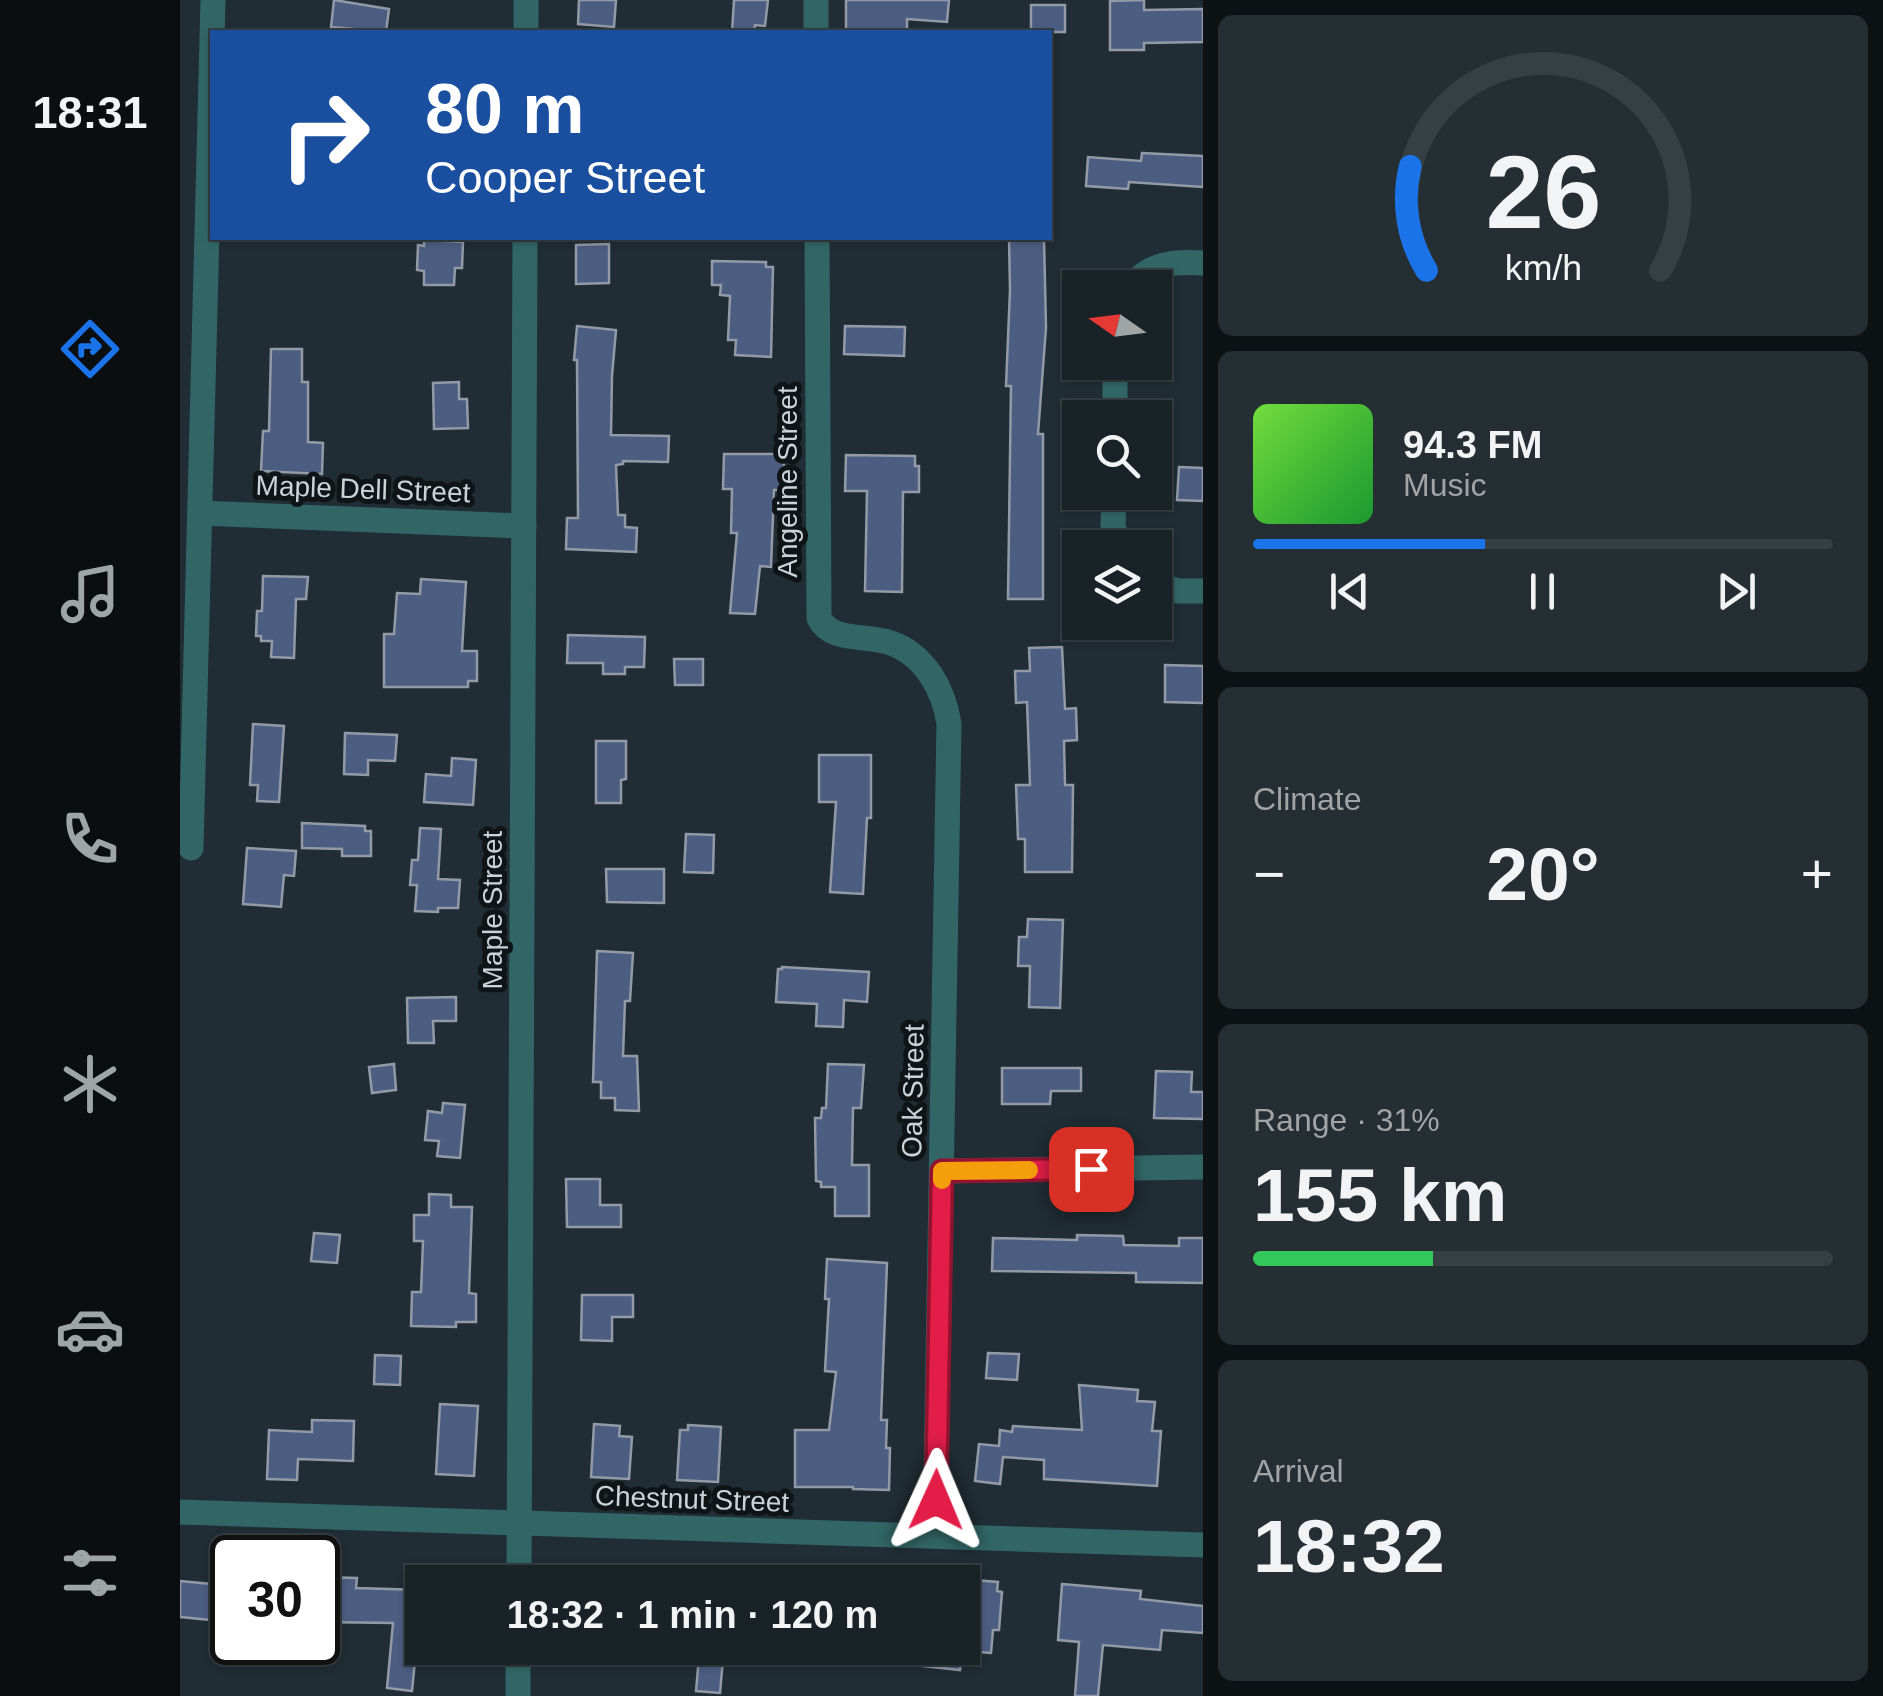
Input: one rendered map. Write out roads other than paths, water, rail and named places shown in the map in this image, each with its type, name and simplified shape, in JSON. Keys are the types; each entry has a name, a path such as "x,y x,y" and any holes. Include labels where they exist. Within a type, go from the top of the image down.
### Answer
{"street":[{"path":"212,30 213,0"},
{"path":"526,0 526,30"},
{"path":"816,0 816,30"},
{"path":"191,848 210,118"},
{"name":"Maple Street","path":"518,1565 525,240"},
{"name":"Angeline Street","path":"816,240 819,618 832,633 893,643 914,656"},
{"path":"1150,270 1174,262 1203,262"},
{"name":"Maple Dell Street","path":"200,513 524,526"},
{"path":"1172,589 1203,591"},
{"name":"Oak Street","path":"914,656 935,681 949,724 935,1536"},
{"path":"942,1171 1203,1167"},
{"name":"Chestnut Street","path":"180,1512 1203,1544"},
{"path":"518,1665 518,1696"}]}
